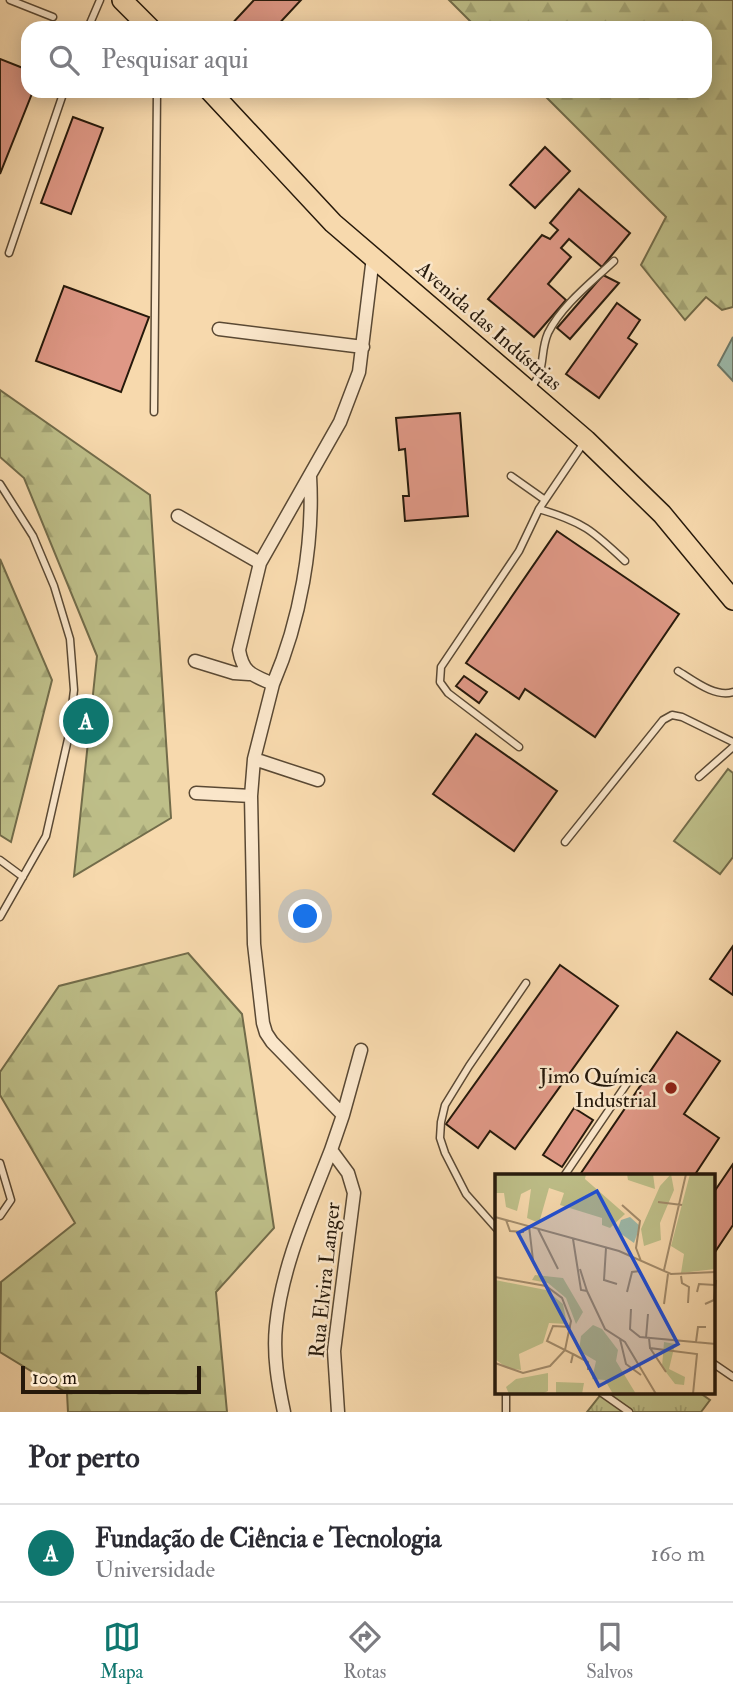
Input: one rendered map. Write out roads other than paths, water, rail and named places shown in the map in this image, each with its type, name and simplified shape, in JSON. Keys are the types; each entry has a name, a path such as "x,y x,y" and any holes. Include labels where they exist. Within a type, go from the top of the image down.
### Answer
{"main road":[{"path":"122,0 143,21"},
{"name":"Avenida das Indústrias","path":"216,98 333,223 586,440 662,514 733,600"}],"street":[{"path":"249,674 241,663 239,650 260,564 340,422 359,372 373,257"},
{"path":"219,329 363,347"},
{"path":"310,476 312,509 292,635 273,684 254,759 251,796 254,944 266,1033 342,1115"},
{"path":"178,516 260,564"},
{"path":"195,661 234,673 249,674 273,684"},
{"path":"254,759 318,780"},
{"path":"196,793 251,796"},
{"path":"284,1412 275,1355 275,1327 282,1290 301,1228 331,1150 361,1050"},
{"name":"Rua Elvira Langer","path":"331,1150 348,1173 354,1194 334,1351 338,1412"}],"lane":[{"path":"10,0 52,17"},
{"path":"91,21 100,0"},
{"path":"9,253 62,98"},
{"path":"154,412 156,98"},
{"path":"529,390 539,378 550,330 572,302 614,261"},
{"path":"519,747 448,693 440,682 441,667 519,551 539,509 586,440"},
{"path":"511,476 545,500"},
{"path":"0,484 33,536 54,586 71,639 74,690 68,739 46,836 0,917"},
{"path":"539,509 594,531 625,561"},
{"path":"678,671 716,693 733,692"},
{"path":"565,842 663,720 672,715 682,717 733,744 699,777"},
{"path":"0,860 23,877"},
{"path":"495,1227 466,1194 444,1153 440,1138 441,1122 445,1105 469,1066 526,984"},
{"path":"565,1174 630,1079"},
{"path":"0,1163 11,1200 0,1216"},
{"path":"716,1365 733,1377"},
{"path":"506,1394 506,1412"},
{"path":"603,1394 629,1412"}],"place":[{"name":"Fundação de Ciência e Tecnologia","path":"86,721"},
{"name":"Jimo Química Industrial","path":"671,1088"}]}
